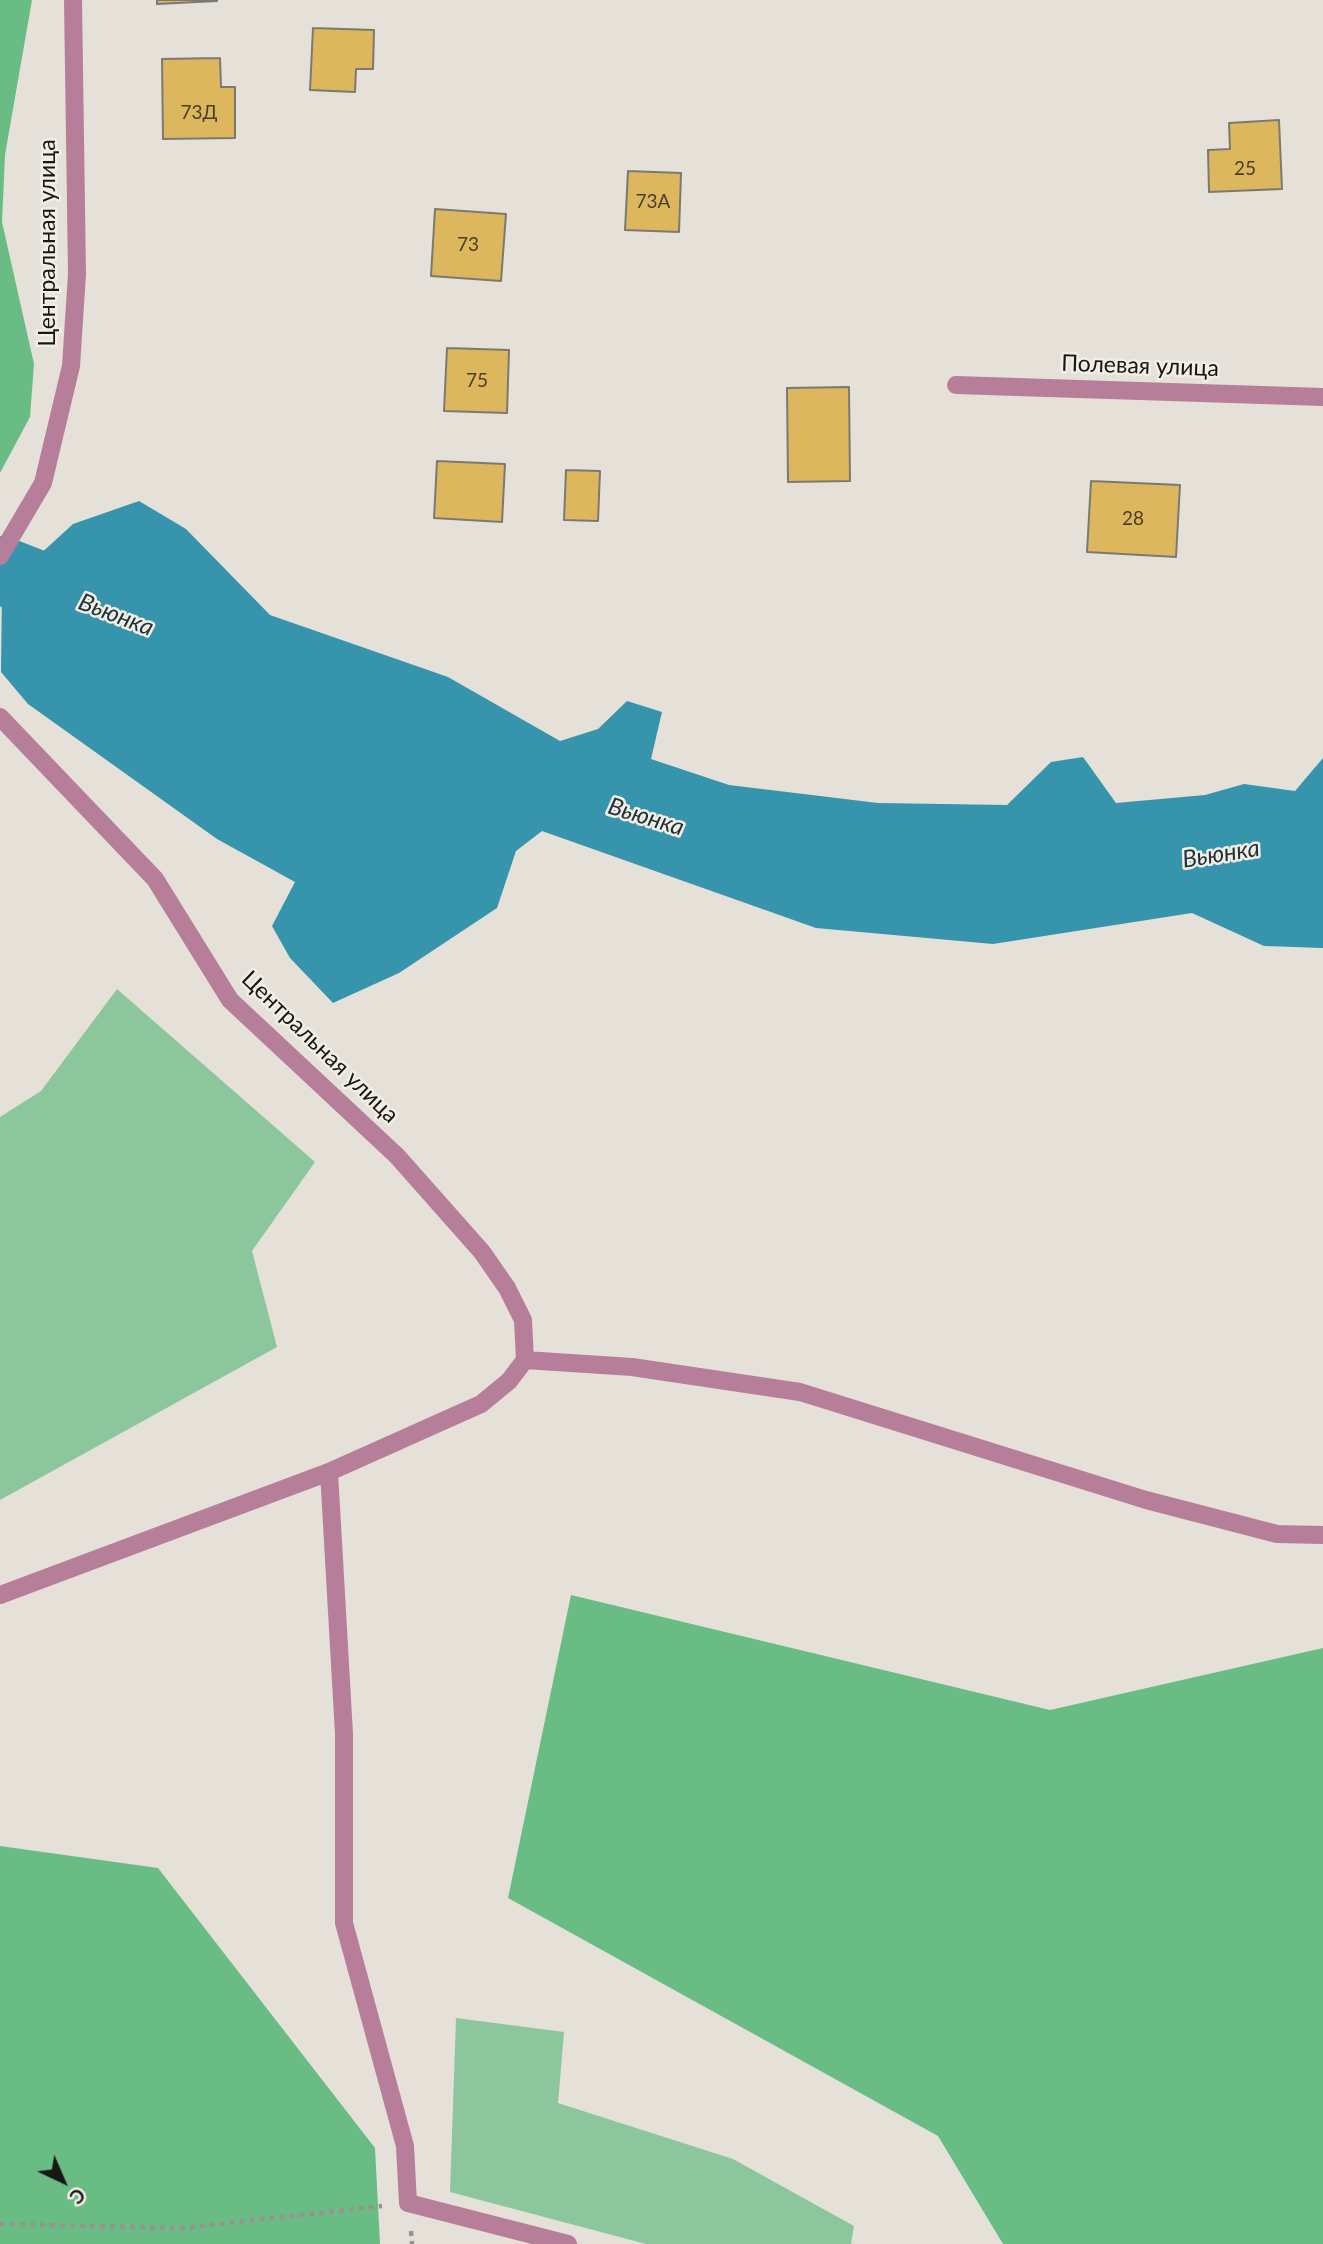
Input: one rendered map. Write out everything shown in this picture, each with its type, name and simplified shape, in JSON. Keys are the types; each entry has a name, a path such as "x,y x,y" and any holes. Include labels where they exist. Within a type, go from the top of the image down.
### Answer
{"street":[{"name":"Центральная улица","path":"0,556 43,484 72,353 77,274 73,0"},
{"name":"Полевая улица","path":"956,385 1323,397"},
{"name":"Центральная улица","path":"0,717 155,879 230,1000 397,1156 482,1252 507,1288 523,1320 525,1360"},
{"path":"0,1595 329,1472 481,1404 509,1381 525,1360 632,1367 800,1392 1146,1500 1277,1534 1323,1535"},
{"path":"329,1472 344,1734 345,1923 405,2146 408,2203 568,2244"}],"path":[{"path":"0,2224 183,2228 408,2203"}],"green space":[{"path":"0,0 32,0 5,155 2,222 34,364 30,417 0,473"},
{"path":"117,989 315,1162 252,1251 277,1347 0,1500 0,1117 41,1091"},
{"path":"571,1595 1050,1710 1323,1648 1323,2244 1003,2244 938,2136 508,1898"},
{"path":"0,1846 158,1868 375,2148 380,2244 0,2244"},
{"path":"456,2018 564,2032 558,2103 733,2159 854,2226 851,2244 646,2244 450,2192"}],"water":[{"path":"139,501 186,529 270,615 448,677 560,741 598,729 627,701 662,712 651,759 729,785 878,803 1007,805 1051,762 1083,757 1116,803 1205,795 1244,784 1295,791 1323,758 1323,948 1264,946 1192,913 993,944 816,928 542,831 516,851 497,908 399,973 333,1003 290,958 272,926 295,882 217,839 28,704 1,672 2,589 73,524"}],"building":[{"path":"157,0 217,0 217,1 157,4"},
{"path":"313,28 374,30 373,69 356,69 355,92 310,90"},
{"path":"220,58 221,87 235,87 235,138 163,139 162,59"},
{"path":"1279,120 1282,189 1209,192 1208,150 1230,149 1229,123"},
{"path":"628,171 681,173 679,232 625,230"},
{"path":"435,209 506,214 501,281 431,276"},
{"path":"447,348 509,350 507,413 444,411"},
{"path":"849,387 850,481 788,482 787,388"},
{"path":"437,461 505,464 502,522 434,518"},
{"path":"566,470 600,471 598,521 564,520"},
{"path":"1091,481 1180,485 1176,557 1087,552"}],"waterway":[{"name":"Вьюнка","path":"0,570 102,610"}]}
